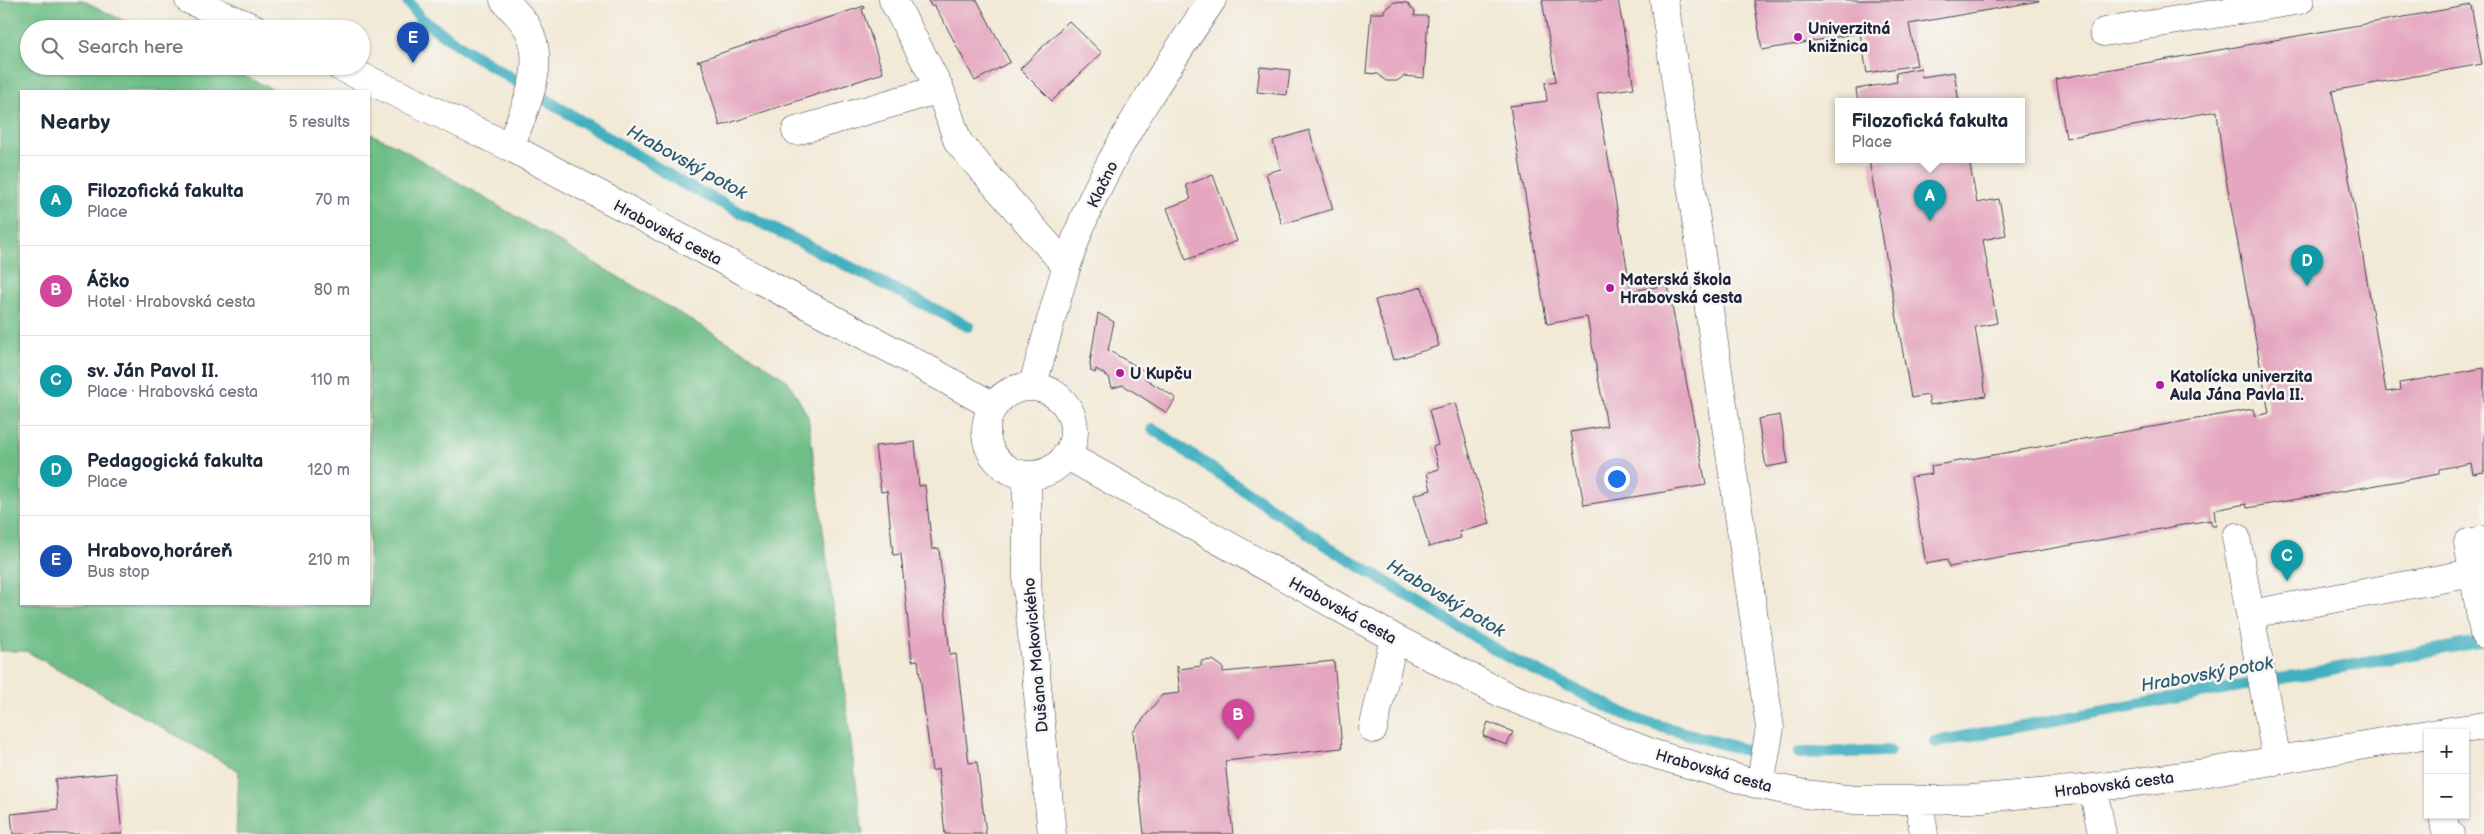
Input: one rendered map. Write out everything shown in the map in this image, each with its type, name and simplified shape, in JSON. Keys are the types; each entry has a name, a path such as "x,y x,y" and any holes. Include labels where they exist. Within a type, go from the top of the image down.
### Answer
{"street":[{"path":"189,0 235,20"},
{"path":"504,0 527,28 535,52 534,79 510,147"},
{"path":"893,0 940,89 958,142 1066,266"},
{"name":"Klačno","path":"1032,387 1066,266 1091,202 1125,136 1169,63 1212,0"},
{"path":"1664,0 1770,728 1760,785"},
{"path":"2104,32 2300,0"},
{"name":"Hrabovská cesta","path":"358,75 510,147 922,366 993,406"},
{"path":"796,131 940,89"},
{"path":"1032,387 1047,390 1060,398 1069,411 1073,426 1073,441 1066,455 1056,466 1042,473 1027,475 1012,472 999,463 990,451 986,436 987,420 993,406 1003,395 1017,388 1032,387"},
{"name":"Hrabovská cesta","path":"1066,455 1394,638 1505,696 1654,754 1760,785 1805,794 1855,800 1970,799 2093,788 2278,761 2424,736"},
{"name":"Dušana Makovického","path":"1027,475 1027,585 1052,834"},
{"path":"2236,538 2278,761"},
{"path":"2482,626 2468,543 2484,540"},
{"path":"2250,614 2473,573"},
{"path":"1373,729 1394,638"},
{"path":"2464,729 2484,726"},
{"path":"2093,788 2102,834"},
{"path":"1919,800 1924,834"}],"green space":[{"path":"0,0 82,0 122,20 20,20 20,75 242,75 275,90 20,90 20,605 370,605 370,133 397,146 750,355 788,381 808,416 863,834 236,834 239,771 26,651 0,651"}],"building":[{"path":"928,0 977,0 1010,62 975,81 944,22 934,5 931,6"},
{"path":"1542,0 1618,0 1634,88 1597,93 1631,291 1668,285 1706,485 1584,505 1571,432 1607,426 1587,317 1547,324 1510,106 1547,101 1545,83 1556,81"},
{"name":"Univerzitná knižnica","path":"1754,0 2039,1 1909,24 1917,65 1867,73 1860,33 1762,50"},
{"path":"1394,2 1407,3 1415,12 1414,16 1428,16 1424,78 1404,76 1397,81 1386,81 1378,74 1366,73 1371,13 1384,13 1384,10"},
{"path":"2471,5 2482,64 2332,91 2354,204 2386,392 2401,390 2400,383 2484,368 2484,472 2473,474 2471,463 2439,469 2439,474 2247,508 2246,504 2214,510 2216,526 2212,526 2210,520 1949,567 1947,560 1926,564 1911,477 1932,474 1931,466 2253,409 2255,416 2269,413 2222,157 2217,111 2066,138 2056,79"},
{"path":"864,6 865,8 862,9 883,73 720,126 701,62 697,61"},
{"path":"1069,21 1102,53 1052,101 1020,69"},
{"path":"1260,67 1290,70 1287,95 1257,92"},
{"path":"1921,68 1922,77 1954,72 1958,98 1857,98 1856,89 1897,82 1896,73"},
{"path":"1309,130 1333,209 1282,224 1266,173 1281,169 1273,141"},
{"path":"1870,163 1970,163 1977,203 1999,199 2006,235 1983,240 1997,323 1975,327 1986,396 1930,405 1928,395 1911,398"},
{"path":"1213,175 1237,241 1186,260 1167,208 1191,199 1186,185"},
{"path":"1422,287 1439,346 1393,360 1375,300"},
{"path":"1098,313 1114,322 1108,350 1148,373 1144,378 1176,398 1167,413 1123,385 1112,388 1109,377 1096,369 1095,373 1091,371 1090,363"},
{"path":"1455,403 1490,524 1459,532 1461,538 1429,547 1414,495 1431,490 1427,473 1439,469 1433,447 1438,445 1429,410"},
{"path":"1780,415 1788,463 1766,467 1758,419"},
{"path":"915,442 919,486 925,485 932,549 939,548 950,655 956,654 969,763 977,762 986,834 945,834 938,769 932,771 918,660 912,661 901,554 893,555 887,491 881,492 875,446"},
{"path":"1213,660 1223,667 1223,672 1334,661 1342,748 1225,761 1233,834 1144,834 1133,732 1162,695 1180,693 1177,666 1180,669 1201,666 1201,661"},
{"path":"1488,722 1513,732 1507,745 1483,736"},
{"path":"116,773 122,834 13,834 11,814 58,809 55,779"}],"waterway":[{"name":"Hrabovský potok","path":"407,0 420,18 464,49 682,183 968,326"},
{"name":"Hrabovský potok","path":"1153,429 1327,546 1508,657 1635,719 1745,750"},
{"name":"Hrabovský potok","path":"1935,742 2484,641"},
{"name":"Hrabovský potok","path":"1799,753 1889,751"}],"place":[{"name":"Univerzitná knižnica","path":"1798,37"},
{"name":"Hrabovo,horáreň","path":"413,63"},
{"name":"Filozofická fakulta","path":"1930,221"},
{"name":"Pedagogická fakulta","path":"2307,286"},
{"name":"Materská škola Hrabovská cesta","path":"1610,288"},
{"name":"U Kupču","path":"1120,373"},
{"name":"Katolícka univerzita Aula Jána Pavla II.","path":"2160,385"},
{"name":"sv. Ján Pavol II.","path":"2287,581"},
{"name":"Áčko","path":"1238,740"}]}
